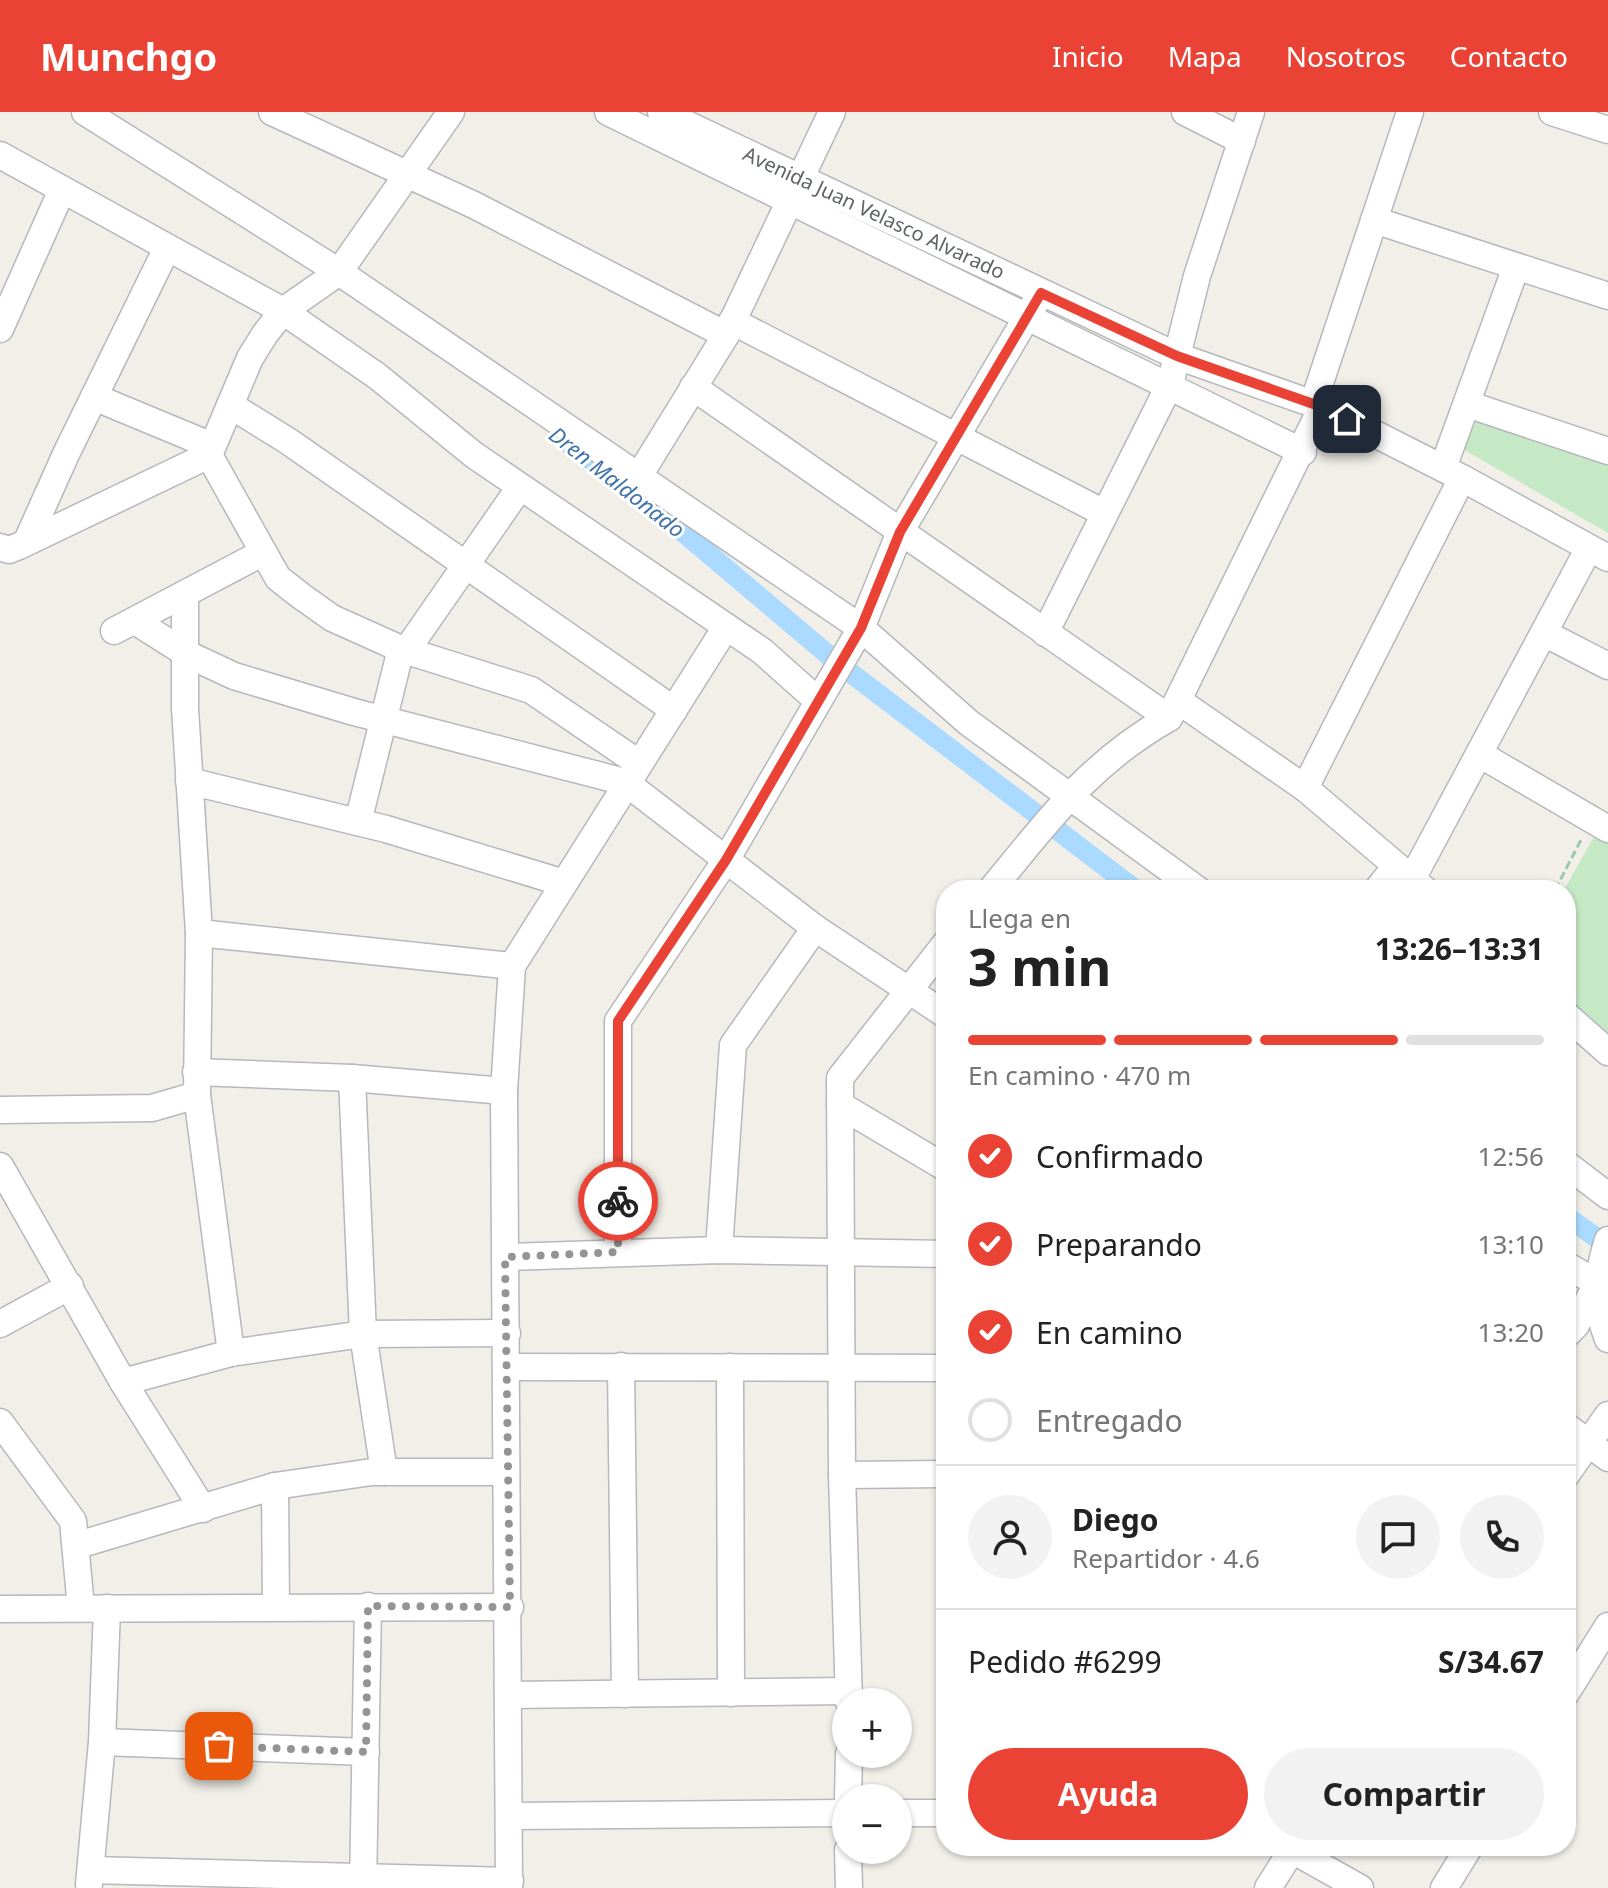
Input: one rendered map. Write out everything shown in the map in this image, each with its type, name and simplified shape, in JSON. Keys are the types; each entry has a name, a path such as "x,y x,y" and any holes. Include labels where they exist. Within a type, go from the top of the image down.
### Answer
{"street":[{"path":"85,112 339,272 637,479 861,628 1062,803 1182,880"},
{"path":"272,112 474,205 1104,513"},
{"path":"0,547 9,550 109,506 211,450 250,358 283,311 339,272 451,112"},
{"path":"608,112 797,191 1025,318 1170,384 1303,452"},
{"name":"Avenida Juan Velasco Alvarado","path":"661,112 797,191 1041,293 1177,356 1318,405 1599,553"},
{"path":"637,479 729,328 797,191 832,112"},
{"path":"1185,112 1242,141"},
{"path":"1045,633 1170,384 1197,276 1251,112"},
{"path":"1002,880 1033,837 1085,777 1175,710 1303,452 1410,112"},
{"path":"1566,114 1608,130"},
{"path":"0,155 283,311 377,376 474,455 762,651 817,700"},
{"path":"0,329 7,296 62,190"},
{"path":"1374,220 1608,296"},
{"path":"27,541 167,248"},
{"path":"1305,788 1452,473 1467,404 1516,267"},
{"path":"618,1252 618,1021 726,860 861,628 900,532 1041,293"},
{"path":"693,387 1045,633 1305,788 1411,878 1481,755 1544,633 1599,553"},
{"path":"94,397 211,450 262,553 278,578 322,611 404,650 531,690 631,772 726,860 815,928 936,1009"},
{"path":"1467,404 1608,451"},
{"path":"230,405 288,441 674,710"},
{"path":"358,822 404,650 520,487"},
{"path":"262,553 124,626 234,676 384,720 631,772"},
{"path":"185,595 185,708 199,933 197,1084 231,1353"},
{"path":"0,1422 73,1521 94,1608 102,1742 90,1879 510,1885 504,1091 512,966 631,772 726,627"},
{"path":"1544,633 1608,666"},
{"path":"1481,755 1600,824"},
{"path":"189,781 358,822 564,883"},
{"path":"719,1250 733,1045 815,928"},
{"path":"199,933 512,966"},
{"path":"849,1688 842,1475 840,1078 936,955"},
{"path":"1576,1024 1608,1052"},
{"path":"0,1110 152,1108 197,1084 352,1078 504,1091"},
{"path":"352,1078 363,1334 384,1472"},
{"path":"840,1105 936,1162"},
{"path":"0,1166 123,1382 203,1509"},
{"path":"1576,1172 1608,1196"},
{"path":"1576,1325 1597,1283 1605,1248"},
{"path":"505,1257 719,1250 936,1254"},
{"path":"1576,1271 1597,1283"},
{"path":"1597,1283 1602,1324 1608,1339"},
{"path":"0,1324 70,1286"},
{"path":"123,1382 231,1353 363,1334 507,1333"},
{"path":"621,1366 625,1694"},
{"path":"507,1367 936,1368"},
{"path":"730,1367 731,1693"},
{"path":"1576,1467 1598,1450 1608,1415"},
{"path":"1576,1434 1598,1450"},
{"path":"78,1545 275,1486 384,1472 506,1472"},
{"path":"842,1475 936,1474"},
{"path":"275,1486 276,1607"},
{"path":"363,1883 368,1606"},
{"path":"0,1609 510,1607"},
{"path":"1576,1677 1608,1626"},
{"path":"509,1695 731,1693 832,1696"},
{"path":"102,1742 366,1752"},
{"path":"511,1816 832,1813"},
{"path":"912,1813 936,1813"},
{"path":"1268,1888 1285,1856"},
{"path":"1303,1856 1360,1888"},
{"path":"1444,1888 1464,1856"},
{"path":"848,1864 849,1888"}],"path":[{"path":"1562,880 1600,824"}],"green space":[{"path":"1473,417 1608,461 1608,533 1461,448"},
{"path":"1596,833 1608,840 1608,1036 1576,1011 1576,880 1570,880"}],"waterway":[{"name":"Dren Maldonado","path":"564,440 645,500 839,664 1123,880"},
{"name":"Dren Maldonado","path":"1576,1223 1608,1246"}],"way so far":[{"path":"219,1746 366,1752 368,1606 510,1607 505,1257 618,1252 618,1201"}],"route":[{"path":"618,1201 618,1021 726,860 787,750 861,628 900,532 1041,293 1177,356 1322,407 1347,419"}]}
